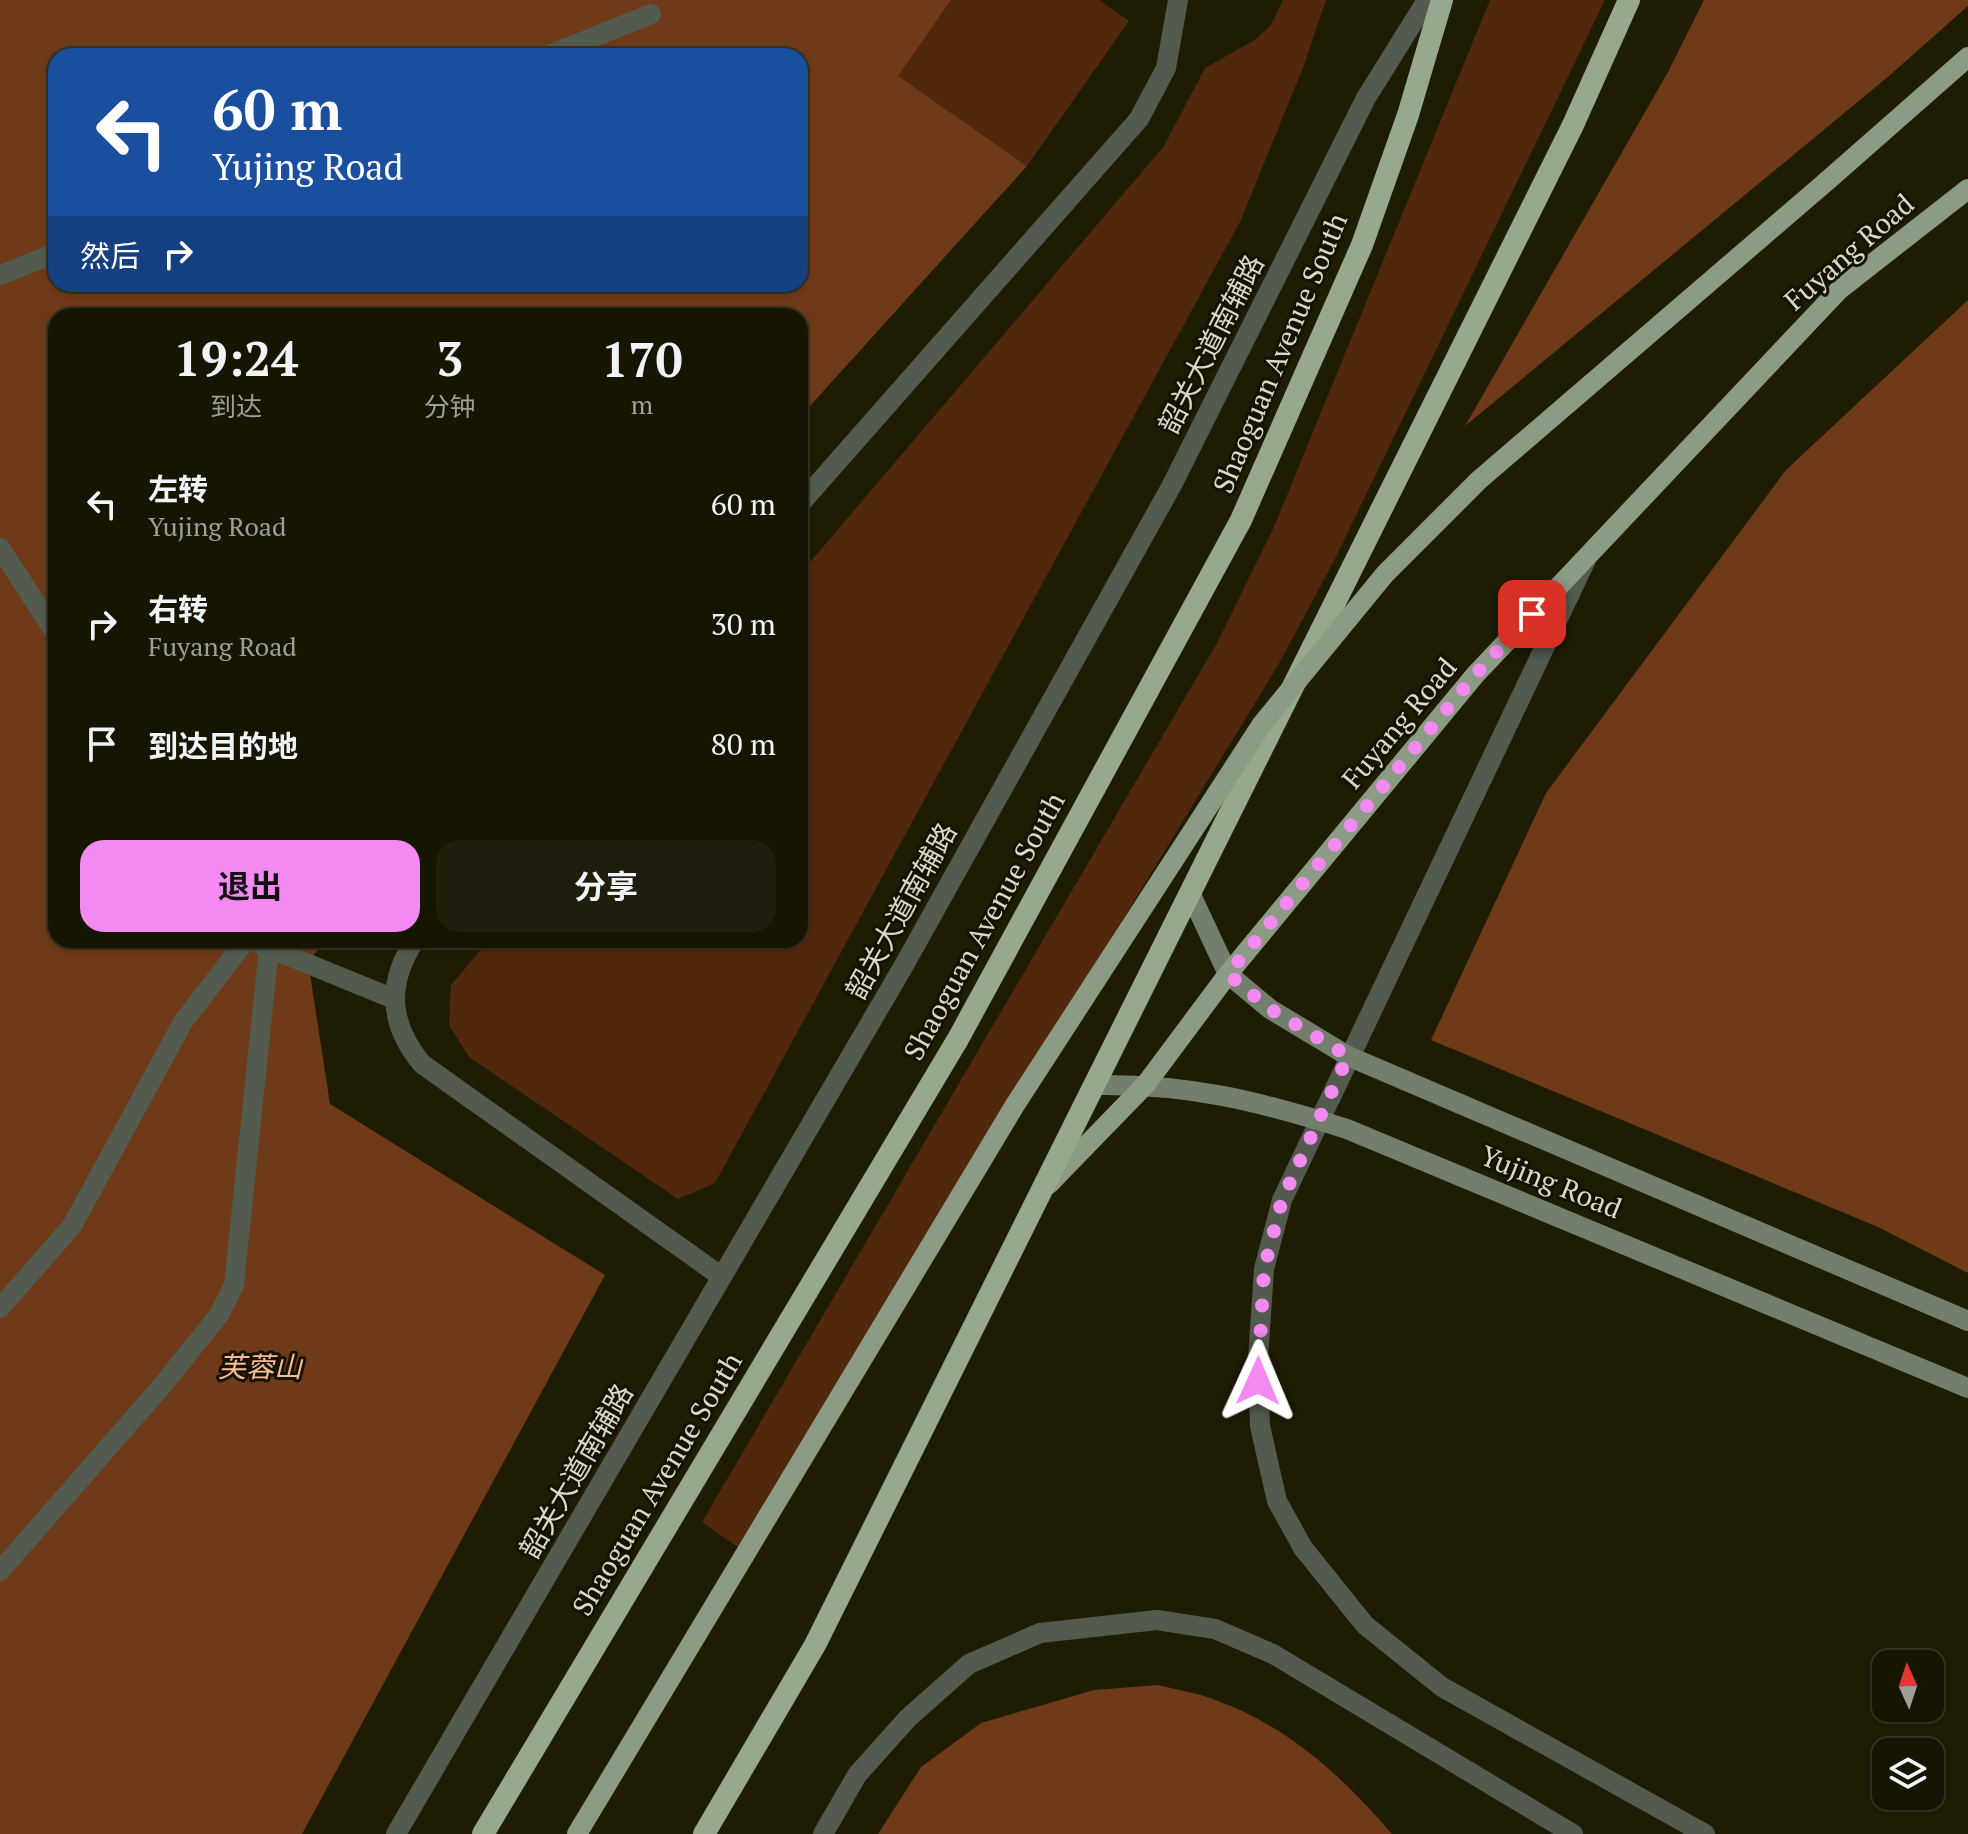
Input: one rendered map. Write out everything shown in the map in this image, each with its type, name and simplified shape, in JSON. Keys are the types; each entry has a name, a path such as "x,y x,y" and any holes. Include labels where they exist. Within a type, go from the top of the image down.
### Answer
{"highway":[{"name":"Shaoguan Avenue South","path":"483,1834 958,1039 1241,520 1362,245 1442,0"},
{"path":"704,1834 815,1645 1097,1085 1566,139 1629,0"}],"main road":[{"path":"577,1834 1015,1105 1262,724 1385,574 1479,480 1968,57"},
{"name":"Fuyang Road","path":"1043,1190 1146,1084 1228,974 1475,675 1840,289 1968,189"},
{"name":"Yujing Road","path":"1191,895 1228,974 1270,1009 1348,1056 1968,1321"},
{"name":"Yujing Road","path":"1097,1085 1146,1084 1253,1100 1347,1129 1968,1388"}],"street":[{"path":"808,495 1139,119 1166,68 1178,0"},
{"name":"韶关大道南辅路","path":"396,1834 903,967 1172,485 1366,98 1427,0"},
{"path":"567,48 651,14"},
{"path":"0,275 48,256"},
{"path":"0,548 48,622"},
{"path":"1589,552 1282,1200 1264,1269 1258,1358 1260,1426 1277,1501 1303,1548 1365,1625 1442,1687 1705,1834"},
{"path":"0,1308 72,1226 183,1022 250,948"},
{"path":"0,1571 161,1387 219,1315 234,1285 255,948"},
{"path":"267,948 394,999"},
{"path":"410,948 403,958 394,999 405,1043 422,1064 722,1277"},
{"path":"823,1834 857,1775 908,1718 969,1664 1040,1633 1157,1620 1215,1629 1273,1654 1573,1834"}],"shaded area":[{"path":"951,0 1099,0 1129,21 1027,166 897,76"},
{"path":"1283,0 1326,0 1304,65 1241,220 715,1183 678,1199 469,1057 449,1025 451,985 482,948 808,948 808,565 1164,146 1205,68 1255,40 1271,25"},
{"path":"1490,0 1605,0 1335,559 1277,667 739,1548 702,1522 1217,643 1274,527"}],"green space":[{"name":"芙蓉山","path":"0,0 951,0 898,76 1027,166 808,408 808,308 48,308 48,948 320,948 308,961 330,1104 605,1275 302,1834 0,1834"},
{"path":"1704,0 1968,0 1968,6 1889,76 1465,426 1668,72"},
{"path":"1968,300 1968,1273 1878,1227 1431,1040 1546,793 1786,470"},
{"path":"1158,1685 1211,1698 1244,1712 1292,1740 1335,1774 1392,1834 878,1834 921,1767 981,1723 1094,1690"}],"route":[{"path":"1258,1381 1264,1269 1282,1200 1348,1056 1270,1009 1228,974 1475,675 1532,614"}]}
